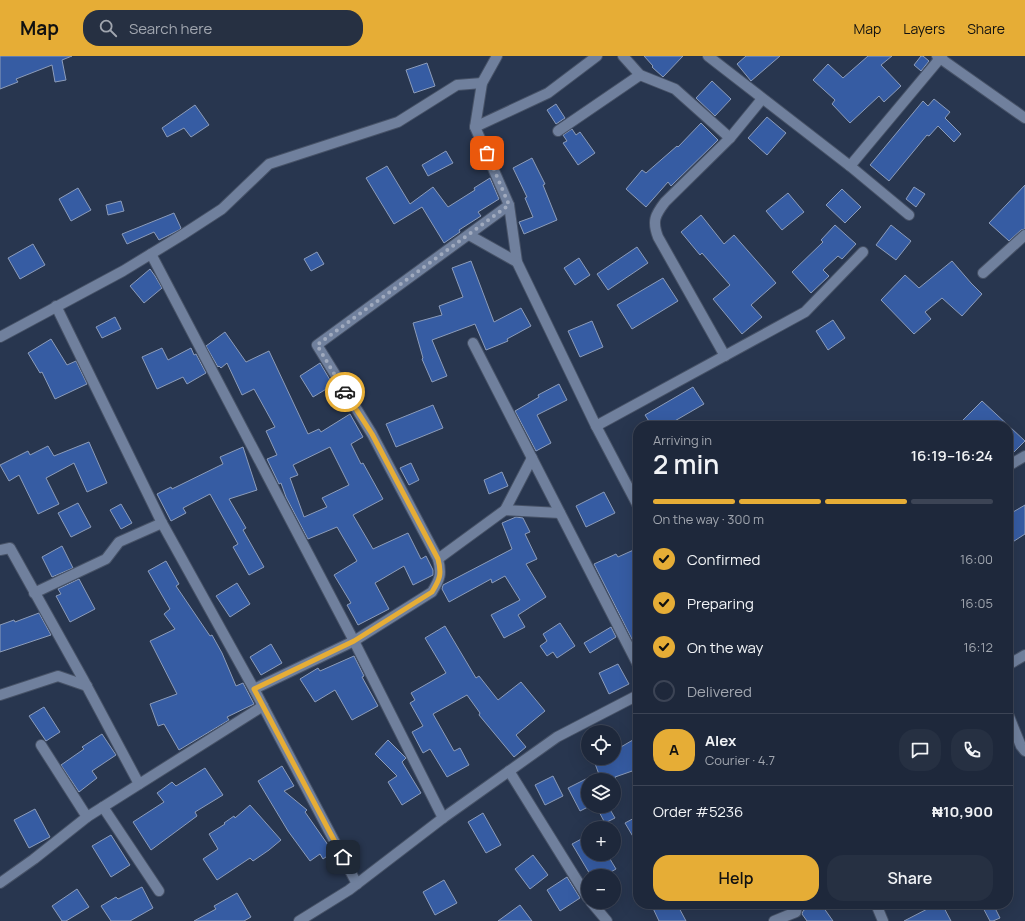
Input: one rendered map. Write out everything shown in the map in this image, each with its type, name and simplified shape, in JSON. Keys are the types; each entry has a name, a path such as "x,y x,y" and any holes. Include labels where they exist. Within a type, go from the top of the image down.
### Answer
{"street":[{"path":"497,56 482,83 475,127 509,205 517,262 596,426 633,496"},
{"path":"475,127 548,93 597,56"},
{"path":"623,56 640,75 675,89 730,138"},
{"path":"708,56 850,166 909,215"},
{"path":"850,166 940,57 1025,118"},
{"path":"558,131 640,75"},
{"path":"0,337 123,271 222,209 269,164 398,122 457,85 482,83"},
{"path":"725,356 658,237 654,222 657,212 665,202 730,138 762,99"},
{"path":"254,689 354,641 432,592 439,580 440,569 438,559 372,434 317,345 509,205"},
{"path":"469,235 517,262"},
{"path":"982,273 1025,235"},
{"path":"596,426 805,312 863,252"},
{"path":"151,254 354,641 443,818"},
{"path":"56,306 162,523 254,689 357,884"},
{"path":"473,343 633,655"},
{"path":"1013,463 1025,456"},
{"path":"438,559 505,510 532,458"},
{"path":"505,510 560,513"},
{"path":"34,592 106,559 119,542 162,523"},
{"path":"0,550 10,548 87,686 139,784"},
{"path":"1013,661 1025,655"},
{"path":"0,696 58,676 87,686"},
{"path":"299,921 357,884 443,818 557,737 633,698"},
{"path":"0,883 34,859 87,817 263,706"},
{"path":"1013,726 1021,746 1025,751"},
{"path":"41,745 87,817"},
{"path":"510,771 581,887"},
{"path":"103,807 159,891"},
{"path":"597,909 607,921"},
{"path":"774,921 796,912 796,909"},
{"path":"878,909 883,921"}],"building":[{"path":"0,56 72,56 62,60 66,80 55,82 52,65 16,79 18,82 0,89"},
{"path":"644,56 683,56 663,77 652,67 653,66"},
{"path":"746,56 780,56 751,81 737,64"},
{"path":"868,56 892,56 881,65 901,86 884,102 879,96 850,123 832,104 835,100 813,80 828,64 843,78"},
{"path":"921,56 929,61 921,71 914,65"},
{"path":"427,63 435,86 414,93 406,70"},
{"path":"712,81 731,99 715,116 696,98"},
{"path":"934,99 950,112 945,118 961,134 954,142 938,126 929,136 927,135 889,181 870,165 923,101 928,106"},
{"path":"556,104 565,118 556,124 547,110"},
{"path":"195,105 209,125 191,137 184,128 167,137 162,128"},
{"path":"767,117 786,133 767,155 748,138"},
{"path":"701,123 718,140 671,186 668,182 646,207 626,189 642,170 646,173 677,146 678,147"},
{"path":"572,129 576,135 580,132 595,153 578,165 563,143 567,141 563,135"},
{"path":"446,151 453,163 428,176 422,165"},
{"path":"532,158 545,184 543,185 557,220 524,234 519,222 533,217 525,198 527,197 513,168"},
{"path":"387,166 410,204 433,187 448,207 475,190 474,188 490,178 499,199 478,212 481,216 459,230 460,232 444,243 422,207 394,224 366,178"},
{"path":"1025,185 1025,229 1021,230 1009,241 989,223"},
{"path":"914,187 925,194 916,207 906,199"},
{"path":"78,188 91,210 71,221 59,199"},
{"path":"842,189 861,207 845,223 826,205"},
{"path":"788,193 804,212 782,230 766,211"},
{"path":"121,201 124,211 108,215 106,205"},
{"path":"174,213 181,228 179,230 159,240 154,232 127,244 122,234"},
{"path":"701,215 724,244 734,235 776,283 751,305 762,317 742,334 713,299 730,285 702,253 700,255 681,232"},
{"path":"835,225 856,244 842,259 838,256 823,270 829,276 811,293 792,272 823,242 821,240"},
{"path":"891,225 911,241 896,260 876,245"},
{"path":"33,244 45,265 20,279 8,258"},
{"path":"637,247 648,263 608,290 597,274"},
{"path":"317,252 324,264 311,271 304,259"},
{"path":"579,258 590,275 575,285 564,268"},
{"path":"471,261 494,322 521,308 531,326 507,339 508,341 486,350 475,324 432,340 447,376 432,382 422,359 423,358 413,323 442,315 439,306 463,297 452,268"},
{"path":"952,261 982,294 962,316 942,298 925,312 931,319 914,334 881,300 905,275 919,288"},
{"path":"150,269 162,288 144,303 130,286"},
{"path":"663,278 678,301 632,329 617,305"},
{"path":"115,317 121,329 102,338 96,327"},
{"path":"833,320 845,338 828,350 816,331"},
{"path":"592,321 603,347 580,357 568,331"},
{"path":"225,332 246,362 269,351 308,434 319,429 321,432 350,414 363,437 351,444 361,464 363,463 383,499 353,515 373,549 408,533 421,559 426,556 433,570 433,575 413,585 404,566 375,583 389,609 358,625 347,605 351,603 334,575 357,561 337,527 308,539 286,497 281,483 279,484 267,459 277,455 266,431 275,427 254,389 242,395 227,363 221,368 219,366 218,367 206,346","holes":["330,447 349,485 322,498 327,507 304,517 290,478 298,475 293,465"]},
{"path":"51,339 67,365 76,361 87,384 55,399 42,372 40,373 28,353"},
{"path":"162,348 168,360 191,348 194,355 196,354 206,373 187,384 183,377 157,389 142,357"},
{"path":"320,363 333,385 313,397 300,376"},
{"path":"559,384 567,400 537,415 551,443 536,451 515,411 539,397 538,395"},
{"path":"693,387 704,404 675,421 649,421 645,415"},
{"path":"982,401 1004,421 962,421"},
{"path":"433,405 443,428 396,447 386,424"},
{"path":"1013,430 1025,441 1013,453"},
{"path":"89,442 107,483 87,492 74,463 46,478 59,504 38,514 19,475 9,481 0,465 28,451 30,455 48,446 54,456"},
{"path":"243,447 257,490 229,499 246,528 243,530 264,567 249,575 233,547 238,544 210,494 183,508 186,513 171,521 157,494 171,487 172,489 223,464 220,457"},
{"path":"411,463 419,480 409,485 400,468"},
{"path":"502,472 508,486 489,494 484,480"},
{"path":"604,492 615,513 586,527 576,506"},
{"path":"78,503 91,527 71,537 58,513"},
{"path":"121,504 132,523 121,529 110,510"},
{"path":"1025,505 1025,534 1013,542 1013,512"},
{"path":"516,517 523,518 530,532 525,534 537,559 526,564 546,597 518,615 525,627 504,638 491,615 520,600 505,576 492,583 491,579 449,602 442,589 443,585 512,549 502,523"},
{"path":"62,546 73,568 52,577 42,557"},
{"path":"633,550 633,641 594,564 616,554 618,557"},
{"path":"166,561 179,584 176,586 210,636 212,635 222,653 236,686 243,683 254,704 227,717 229,720 179,750 164,724 158,726 150,704 177,694 150,641 175,629 164,614 170,609 148,571"},
{"path":"79,579 95,609 70,622 56,596 61,594 58,589"},
{"path":"237,583 250,604 230,617 216,596"},
{"path":"39,613 51,635 0,652 0,625 14,620 15,622"},
{"path":"560,623 575,646 557,658 553,652 547,656 540,646 547,641 543,634"},
{"path":"445,626 476,678 479,676 498,700 521,682 545,711 516,735 526,747 514,757 479,715 480,713 467,695 433,714 454,751 460,748 469,765 447,777 430,749 423,753 412,732 423,726 410,703 415,700 411,693 446,673 425,638"},
{"path":"611,627 616,637 590,653 584,643"},
{"path":"271,644 282,663 261,675 250,657"},
{"path":"354,656 364,676 362,677 378,706 352,720 335,690 315,702 300,679 318,668 320,671"},
{"path":"618,664 629,684 609,694 599,673"},
{"path":"44,707 60,732 46,741 29,716"},
{"path":"102,734 116,755 92,771 97,778 79,792 61,765 84,749 82,747"},
{"path":"388,740 406,758 402,762 421,793 402,805 388,782 397,776 375,754"},
{"path":"633,740 633,771 621,775 621,773 598,773 596,765 621,765 621,747"},
{"path":"282,766 294,786 284,791 307,810 305,812 333,852 323,859 320,854 310,861 288,831 258,781"},
{"path":"205,768 223,795 195,812 197,816 151,850 133,822 164,802 157,793 172,782 176,786"},
{"path":"553,776 563,796 545,805 535,785"},
{"path":"581,782 581,810 580,811 568,788"},
{"path":"250,805 281,840 253,861 250,858 217,880 203,859 218,849 209,834 225,824 224,823 234,816 235,818"},
{"path":"35,809 50,837 29,848 14,820"},
{"path":"483,813 501,845 486,853 468,822"},
{"path":"600,813 612,813 615,818 609,821 604,821"},
{"path":"633,819 633,837 625,823"},
{"path":"111,835 130,865 111,877 92,846"},
{"path":"581,839 581,859 572,844"},
{"path":"533,855 548,875 530,889 515,869"},
{"path":"582,861 611,861 616,869 587,869"},
{"path":"567,877 580,898 560,911 547,890"},
{"path":"444,880 457,903 435,915 423,892"},
{"path":"142,887 153,908 130,921 111,921 101,906 116,897 118,899"},
{"path":"77,889 89,907 66,921 62,921 52,906"},
{"path":"237,893 251,917 244,921 194,921 216,909 214,906"},
{"path":"520,905 532,921 498,921"},
{"path":"653,909 680,909 686,921 659,921"},
{"path":"806,909 825,909 833,921 807,921 802,914"},
{"path":"927,909 945,909 951,921 904,921"},
{"path":"984,909 996,909 1000,918 990,921"}],"way so far":[{"path":"345,392 317,345 509,205 487,153"}],"route":[{"path":"343,857 254,689 354,641 432,592 439,580 440,569 438,559 372,434 345,392"}]}
